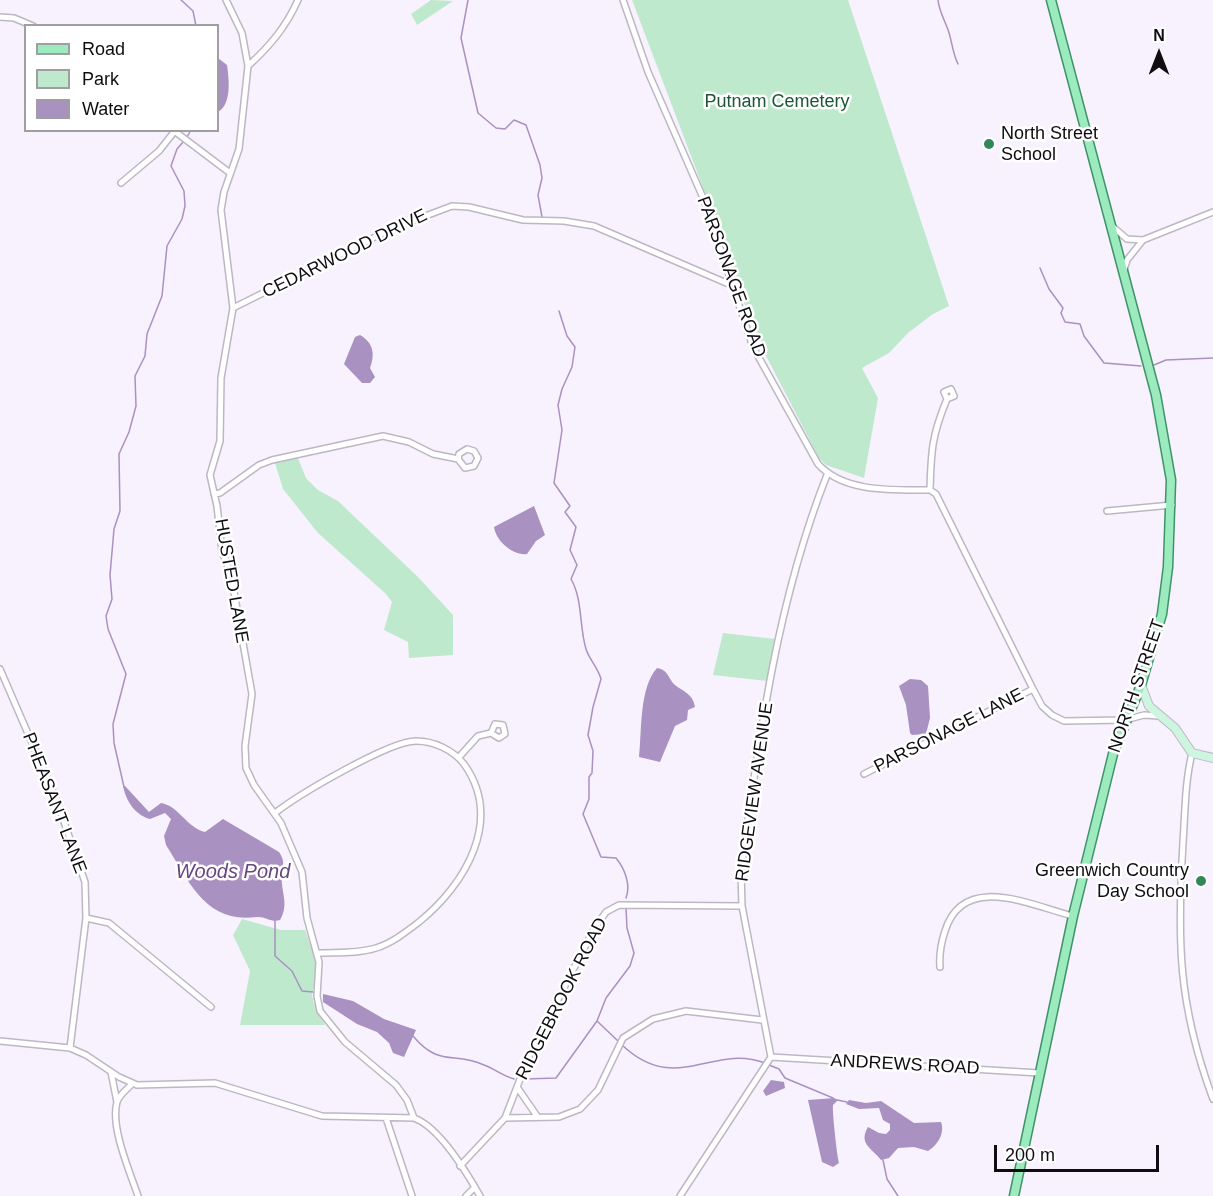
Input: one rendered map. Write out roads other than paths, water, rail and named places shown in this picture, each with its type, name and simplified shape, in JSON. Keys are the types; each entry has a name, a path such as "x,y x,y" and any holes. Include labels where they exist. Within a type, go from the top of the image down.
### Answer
{"main road":[{"name":"NORTH STREET","path":"1014,1196 1021,1173 1039,1073 1073,916 1113,754 1141,685 1162,614 1172,505 1165,440 1112,226 1052,0"}],"street":[{"name":"HUSTED LANE","path":"226,0 242,33 248,66 239,149 230,173 221,210 233,308 221,378 220,441 210,475 222,551 231,575 252,694 245,746 246,768 254,785 275,813 293,845 302,872 307,918 317,953 320,974 317,996 320,1011 334,1031 403,1092 414,1118"},
{"path":"248,66 274,42 298,0"},
{"name":"PARSONAGE ROAD","path":"623,0 648,72 704,200 731,285 766,373 818,464 827,475"},
{"path":"0,17 14,18 28,24"},
{"path":"121,183 159,151 172,132"},
{"path":"174,132 230,173"},
{"name":"CEDARWOOD DRIVE","path":"233,308 391,229 452,206 470,207 523,220 570,221 594,226 731,285"},
{"path":"1112,226 1127,238 1143,240 1213,212"},
{"path":"1123,272 1127,261 1143,240"},
{"path":"930,490 931,447 934,430 947,399"},
{"path":"214,494 220,493 259,465 272,460 375,436 395,438 433,454 458,459"},
{"path":"827,475 882,489 930,490 942,501 1033,689 1042,706 1052,715 1065,721 1125,720 1144,715 1159,716"},
{"name":"RIDGEVIEW AVENUE","path":"768,1061 740,884 744,845 784,605 827,475"},
{"path":"1107,511 1172,505"},
{"name":"PHEASANT LANE","path":"0,669 59,806 85,882 86,918 70,1048"},
{"path":"1141,685 1149,706 1175,728 1192,753 1211,756"},
{"name":"PARSONAGE LANE","path":"864,774 1033,689"},
{"path":"459,757 478,736 491,733"},
{"path":"275,813 382,751 403,743 427,742 459,757 475,781 481,816 475,849 463,875 436,908 394,940 362,950 317,953"},
{"path":"1192,753 1187,774 1180,898 1181,968 1192,1033 1213,1099"},
{"path":"940,967 940,945 948,921 958,907 971,898 990,895 1073,916"},
{"name":"RIDGEBROOK ROAD","path":"460,1166 505,1118 529,1056 594,929 606,912 619,905 628,904 742,906"},
{"path":"86,918 109,922 211,1007"},
{"path":"505,1118 567,1116 580,1108 598,1090 623,1038 653,1019 686,1011 762,1020"},
{"path":"0,1041 70,1048 86,1055 132,1084 162,1086 215,1083 322,1116 414,1118 435,1133 480,1196"},
{"path":"680,1196 768,1061"},
{"name":"ANDREWS ROAD","path":"768,1061 1039,1073"},
{"path":"111,1072 117,1102 119,1136 138,1196"},
{"path":"117,1102 132,1084"},
{"path":"517,1087 537,1116"},
{"path":"386,1118 411,1195 403,1196"},
{"path":"466,1196 475,1187"}],"water":[{"path":"219,59 227,65 229,84 228,97 219,111"},
{"path":"360,335 365,338 372,350 373,358 370,368 375,377 370,383 362,383 344,364 355,337"},
{"path":"534,506 545,535 536,541 527,554 516,553 502,542 494,527"},
{"path":"657,668 664,671 675,685 690,696 695,707 688,710 687,720 675,726 660,762 639,757 644,698 651,676"},
{"path":"910,679 921,680 928,686 930,718 926,734 912,735 910,733 906,705 899,686"},
{"name":"Woods Pond","path":"123,786 149,812 161,803 167,805 193,826 205,832 223,819 279,852 283,863 284,903 280,920 225,914 201,898 166,845 164,836 171,819 165,813 150,819 140,814 129,802"},
{"path":"323,994 353,1001 384,1019 416,1030 404,1057 393,1053 389,1043 377,1032 357,1024 323,1002"},
{"path":"771,1080 784,1082 785,1088 766,1096 763,1091"},
{"path":"834,1098 838,1100 833,1105 833,1109 839,1163 833,1167 822,1162 808,1100"},
{"path":"849,1100 866,1103 881,1101 914,1123 941,1122 940,1138 928,1151 914,1147 898,1148 889,1158 881,1160 865,1142 865,1133 868,1127 886,1134 890,1130 890,1124 883,1120 879,1108 859,1109 846,1104"}],"waterway":[{"path":"181,0 193,11 196,24"},
{"path":"468,0 461,38 478,113 496,128 505,129 514,120 526,125 540,165 542,178 538,195 542,217"},
{"path":"938,0 958,64"},
{"path":"187,137 190,132"},
{"path":"124,787 114,743 113,724 126,674 108,629 106,616 112,599 110,575 114,529 120,511 119,454 129,432 136,406 135,376 145,356 147,334 162,296 167,246 182,219 185,206 184,191 171,166 177,149 184,141"},
{"path":"1040,268 1049,289 1063,308 1061,313 1065,322 1080,324 1084,336 1104,363 1141,366"},
{"path":"559,311 567,336 575,347 572,367 558,405 562,430 554,483 570,506 565,512 576,527 570,550 577,565 571,579 579,604 586,649 601,679 588,735 593,751 592,773 589,777 589,799 583,814 601,857 616,858 622,867 627,883 626,898"},
{"path":"1154,365 1166,360 1213,358"},
{"path":"525,1079 556,1078 597,1021 606,998 630,966 634,953 627,928 626,908"},
{"path":"275,921 275,956 292,971 302,991 313,992"},
{"path":"597,1021 618,1041"},
{"path":"413,1036 423,1046 439,1056 473,1061 514,1079"},
{"path":"622,1045 641,1060 660,1067 677,1068 728,1059 746,1059 765,1063"},
{"path":"769,1065 779,1069 785,1078 833,1098"},
{"path":"837,1100 847,1102"},
{"path":"883,1160 887,1179 898,1196"}],"place":[{"name":"North Street School","path":"989,144"},
{"name":"Greenwich Country Day School","path":"1201,881"}],"park label":[{"name":"Putnam Cemetery","path":"777,102"}]}
